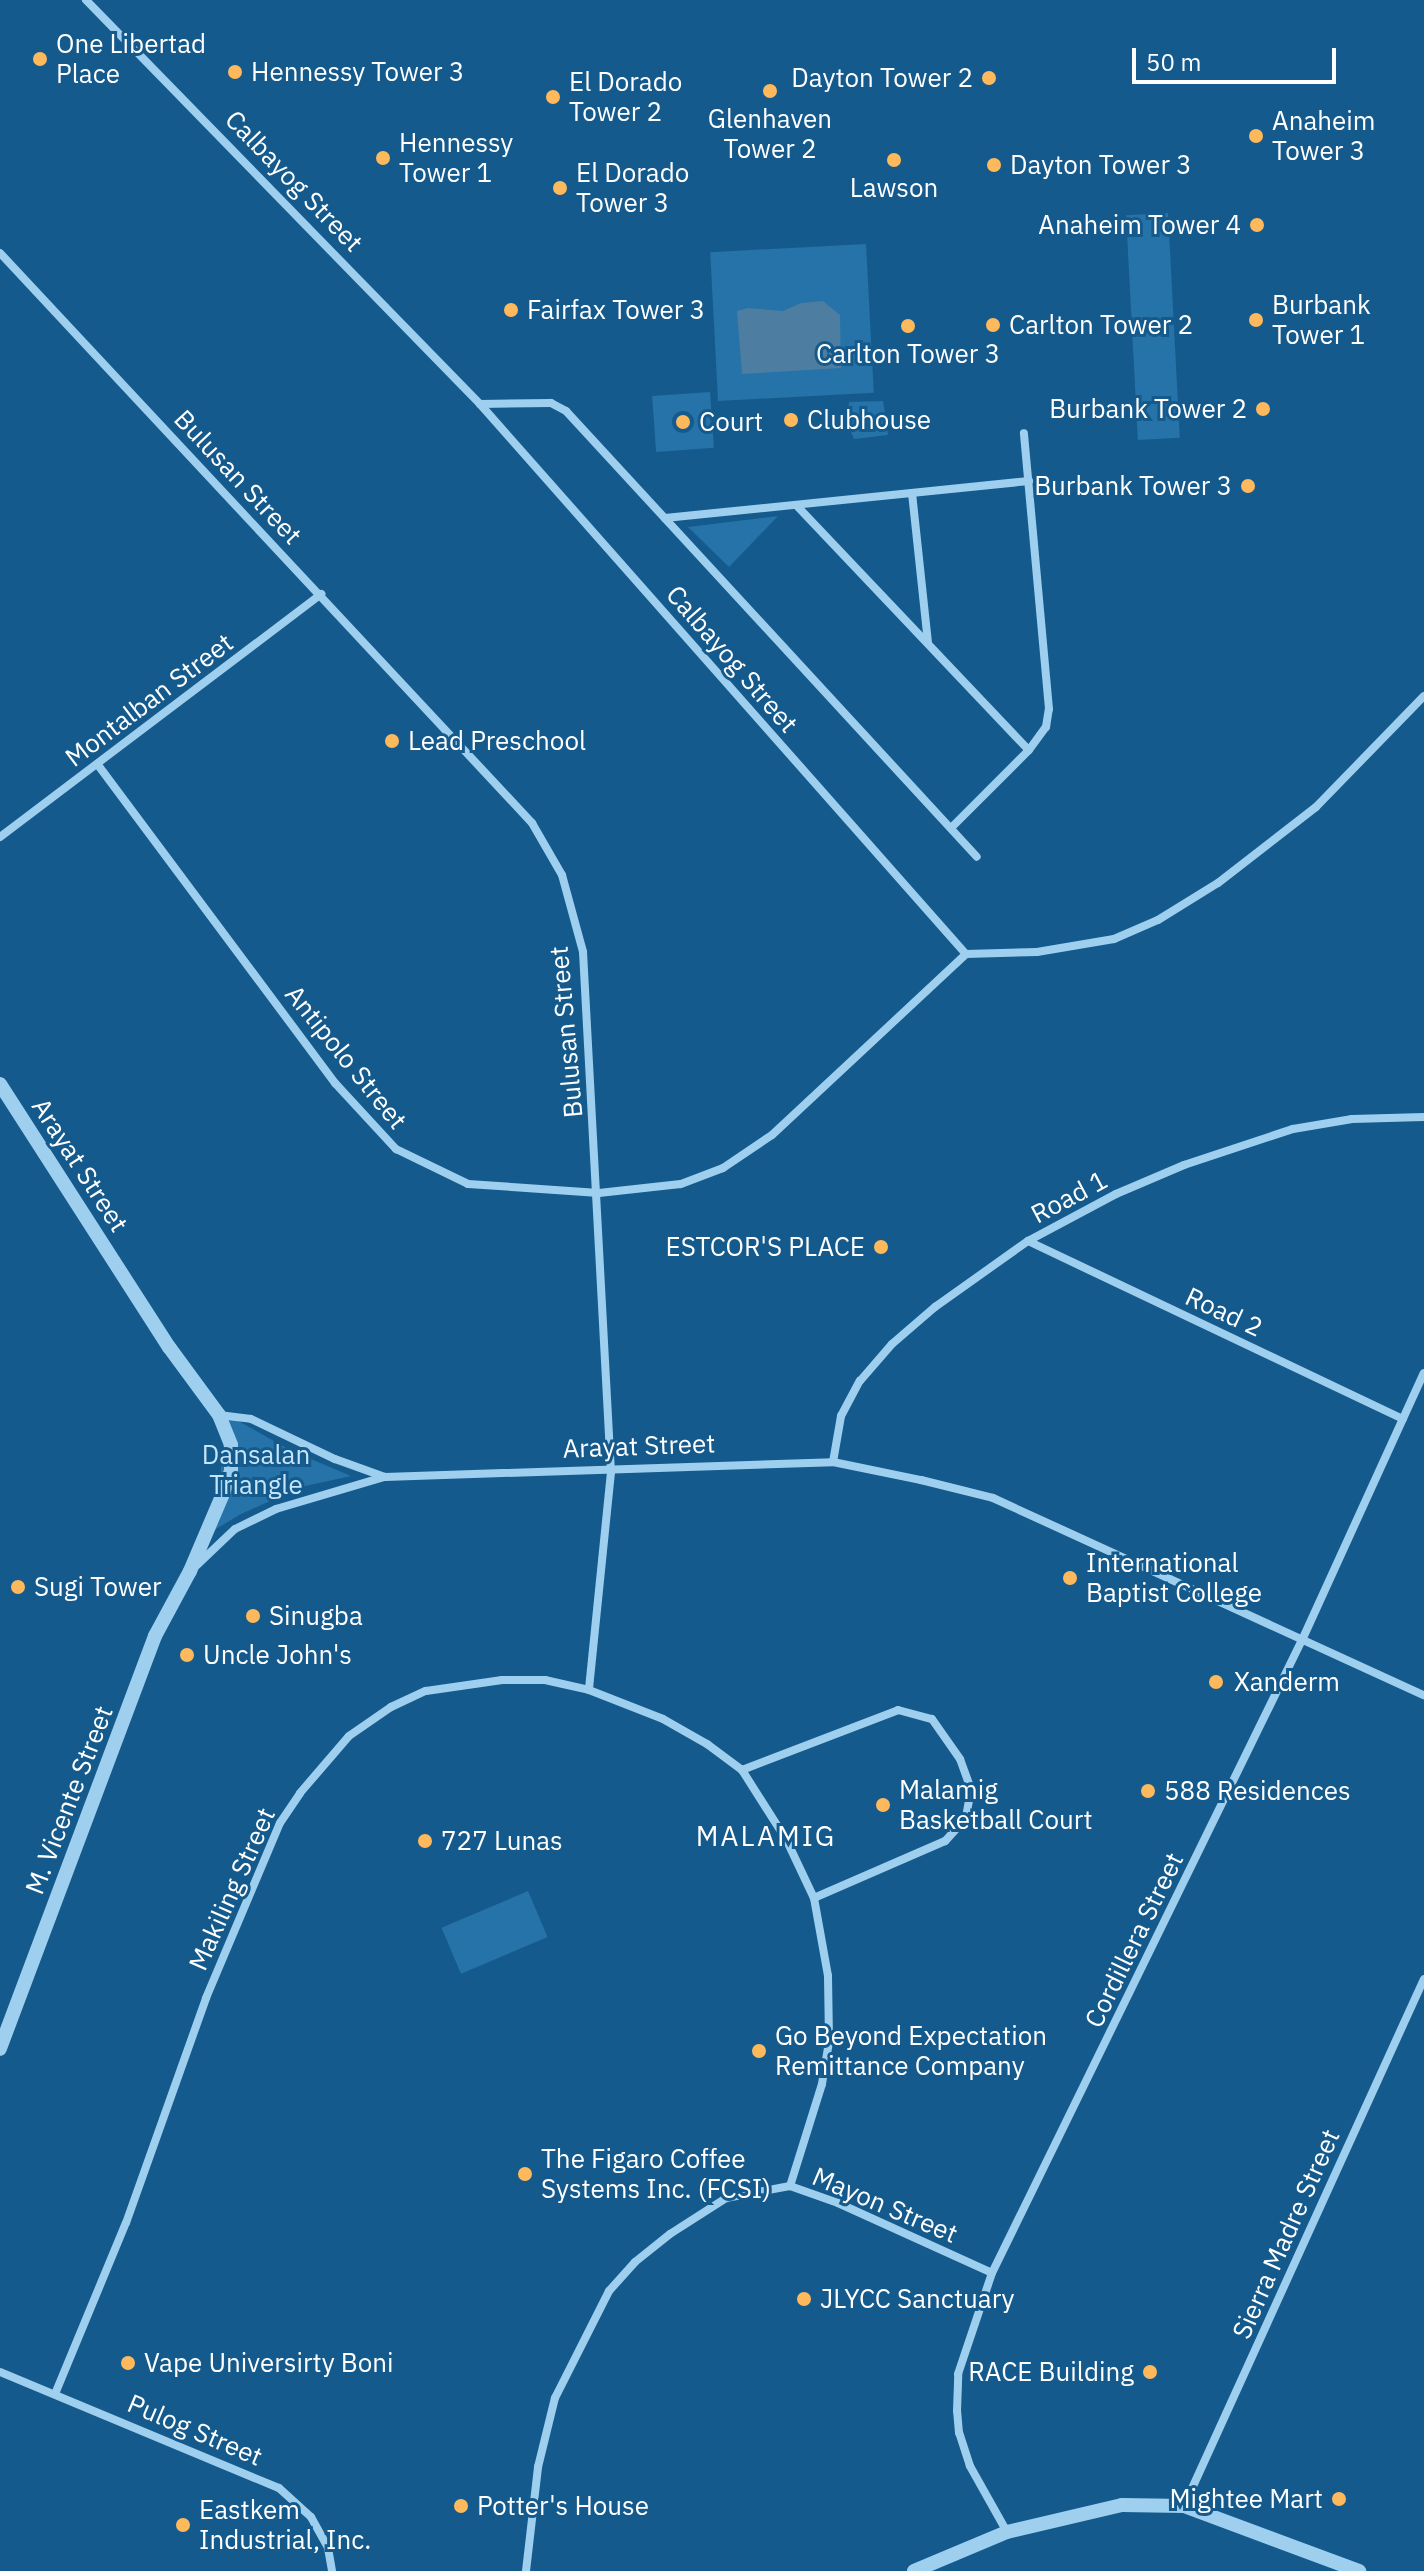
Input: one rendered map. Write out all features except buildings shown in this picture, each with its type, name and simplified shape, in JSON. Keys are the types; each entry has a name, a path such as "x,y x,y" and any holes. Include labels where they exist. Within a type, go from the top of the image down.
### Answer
{"street":[{"name":"Calbayog Street","path":"86,0 480,404 966,954"},
{"name":"Bulusan Street","path":"0,253 532,823 562,875 583,952 599,1193 611,1472 589,1690"},
{"path":"480,404 551,403 566,411 977,857"},
{"path":"951,828 1029,750 1046,727 1049,709 1024,433"},
{"path":"665,518 798,507 1029,481"},
{"path":"912,493 928,642"},
{"path":"798,507 1029,750"},
{"name":"Montalban Street","path":"0,837 321,594"},
{"path":"966,954 1037,952 1114,939 1158,920 1218,883 1316,807 1424,696"},
{"name":"Antipolo Street","path":"98,765 335,1083 396,1149 468,1184 599,1193 681,1184 723,1168 772,1135 966,954"},
{"name":"Arayat Street","path":"0,1084 169,1347 219,1415 251,1419 335,1459 385,1477 611,1472 833,1462 993,1498 1424,1695"},
{"name":"Road 1","path":"833,1462 841,1416 860,1381 892,1344 935,1307 1028,1241 1116,1194 1171,1170 1293,1129 1352,1119 1424,1117"},
{"name":"Road 2","path":"1028,1241 1403,1419"},
{"name":"Cordillera Street","path":"1007,2532 970,2466 959,2433 957,2411 958,2374 992,2273 1303,1638 1424,1373"},
{"name":"M. Vicente Street","path":"0,2049 155,1636 190,1571 231,1471 231,1445 219,1415"},
{"name":"M. Vicente Street","path":"190,1571 235,1529 276,1509 385,1477"},
{"name":"Makiling Street","path":"55,2394 126,2223 212,1983 266,1851 300,1793 339,1746 364,1724 426,1691 502,1680 545,1680 589,1690 663,1719 707,1744 742,1770 787,1841 814,1898 828,1976 829,2042 822,2084 790,2186"},
{"path":"742,1770 898,1710 932,1719 960,1759 971,1789 966,1818 945,1841 814,1898"},
{"name":"Sierra Madre Street","path":"1184,2506 1424,1979"},
{"name":"Mayon Street","path":"526,2571 538,2467 555,2398 609,2291 635,2262 670,2234 726,2198 790,2186 838,2203 992,2273"},
{"name":"Pulog Street","path":"0,2372 279,2488 311,2517 328,2548 332,2571"},
{"path":"914,2571 1007,2532 1122,2505 1184,2506 1359,2571"}],"green space":[{"path":"1168,213 1180,438 1138,440 1126,215"},
{"path":"866,244 874,393 718,401 710,252"},
{"name":"Court","path":"710,392 714,448 656,452 652,396"},
{"path":"883,401 888,435 854,439 847,423 849,402"},
{"path":"778,516 729,567 688,527"},
{"name":"Dansalan Triangle","path":"226,1414 292,1451 351,1476 301,1487 241,1514 206,1535 219,1491"},
{"path":"528,1891 548,1937 461,1974 441,1928"}],"shaded area":[{"path":"823,301 840,315 841,368 742,374 737,311 748,308 783,311 801,303"}],"place":[{"name":"One Libertad Place","path":"40,59"},
{"name":"Hennessy Tower 3","path":"235,72"},
{"name":"Dayton Tower 2","path":"989,78"},
{"name":"Glenhaven Tower 2","path":"770,91"},
{"name":"El Dorado Tower 2","path":"553,97"},
{"name":"Anaheim Tower 3","path":"1256,136"},
{"name":"Hennessy Tower 1","path":"383,158"},
{"name":"Lawson","path":"894,160"},
{"name":"Dayton Tower 3","path":"994,165"},
{"name":"El Dorado Tower 3","path":"560,188"},
{"name":"Anaheim Tower 4","path":"1257,225"},
{"name":"Fairfax Tower 3","path":"511,310"},
{"name":"Burbank Tower 1","path":"1256,320"},
{"name":"Carlton Tower 2","path":"993,325"},
{"name":"Carlton Tower 3","path":"908,326"},
{"name":"Burbank Tower 2","path":"1263,409"},
{"name":"Clubhouse","path":"791,420"},
{"name":"Court","path":"683,422"},
{"name":"Burbank Tower 3","path":"1248,486"},
{"name":"Lead Preschool","path":"392,741"},
{"name":"ESTCOR'S PLACE","path":"881,1247"},
{"name":"International Baptist College","path":"1070,1578"},
{"name":"Sugi Tower","path":"18,1587"},
{"name":"Sinugba","path":"253,1616"},
{"name":"Uncle John's","path":"187,1655"},
{"name":"Xanderm","path":"1216,1682"},
{"name":"588 Residences","path":"1148,1791"},
{"name":"Malamig Basketball Court","path":"883,1805"},
{"name":"727 Lunas","path":"425,1841"},
{"name":"Go Beyond Expectation Remittance Company","path":"759,2051"},
{"name":"The Figaro Coffee Systems Inc. (FCSI)","path":"525,2174"},
{"name":"JLYCC Sanctuary","path":"804,2299"},
{"name":"Vape Universirty Boni","path":"128,2363"},
{"name":"RACE Building","path":"1150,2372"},
{"name":"Mightee Mart","path":"1339,2499"},
{"name":"Potter's House","path":"461,2506"},
{"name":"Eastkem Industrial, Inc.","path":"183,2525"}],"district":[{"name":"MALAMIG","path":"766,1836"}]}
